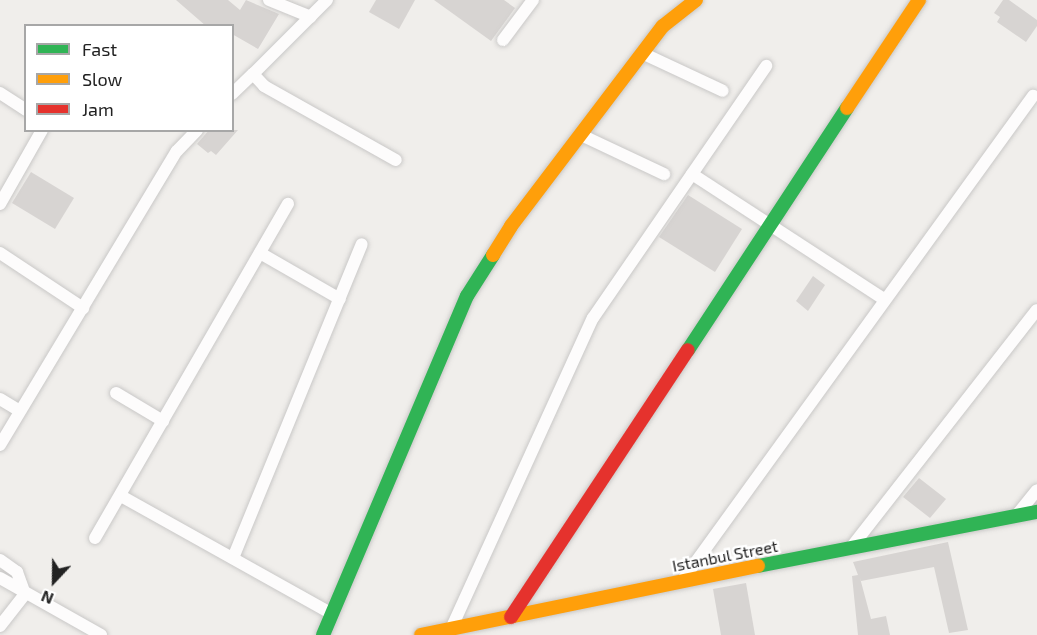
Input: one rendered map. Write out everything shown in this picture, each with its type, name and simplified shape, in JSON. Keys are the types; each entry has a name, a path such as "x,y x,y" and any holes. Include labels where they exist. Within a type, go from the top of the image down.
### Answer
{"street":[{"path":"269,0 311,17"},
{"path":"234,92 327,0"},
{"path":"503,40 533,0"},
{"path":"323,635 467,296 511,226 642,53 663,26 696,0"},
{"path":"511,617 919,0"},
{"path":"642,53 723,91"},
{"path":"451,629 593,318 766,66"},
{"path":"253,74 264,86 396,160"},
{"path":"0,93 24,109"},
{"path":"682,581 1033,96"},
{"path":"0,204 41,132"},
{"path":"0,445 177,151 195,132"},
{"path":"581,135 664,174"},
{"path":"692,174 885,300"},
{"path":"95,538 288,204"},
{"path":"232,558 362,244"},
{"path":"0,253 83,308"},
{"path":"260,253 340,299"},
{"path":"850,549 1037,310"},
{"path":"116,393 164,421"},
{"path":"0,399 20,411"},
{"path":"1016,516 1037,490"},
{"path":"121,496 332,614"},
{"name":"Istanbul Street","path":"420,635 1037,512"},
{"path":"0,560 17,572 25,594"},
{"path":"0,578 101,635"},
{"path":"0,626 25,594"}],"building":[{"path":"176,0 228,0 240,10 246,0 279,14 258,49 234,35 234,24 204,24"},
{"path":"376,0 415,0 399,29 369,12"},
{"path":"434,0 504,0 515,8 491,41"},
{"path":"1003,0 1009,0 1037,20 1037,26 1026,42 997,22 1000,17 994,13"},
{"path":"238,130 216,155 211,151 208,153 197,144 207,132"},
{"path":"31,172 74,198 55,229 12,203"},
{"path":"688,195 742,229 715,272 659,237"},
{"path":"813,276 825,285 808,311 796,301"},
{"path":"919,478 946,499 930,518 903,497"},
{"path":"948,542 968,630 949,633 934,567 861,581 860,578 871,619 886,616 890,635 858,635 852,576 858,575 853,562"},
{"path":"746,583 755,635 721,635 713,589"}],"traffic: fast":[{"path":"688,350 847,108"},
{"path":"323,635 467,296 493,255"},
{"path":"758,566 1037,512"}],"traffic: slow":[{"path":"493,255 511,226 663,26 696,0"},
{"path":"847,108 919,0"},
{"path":"421,635 758,566"}],"traffic: jam":[{"path":"511,617 688,350"}]}
